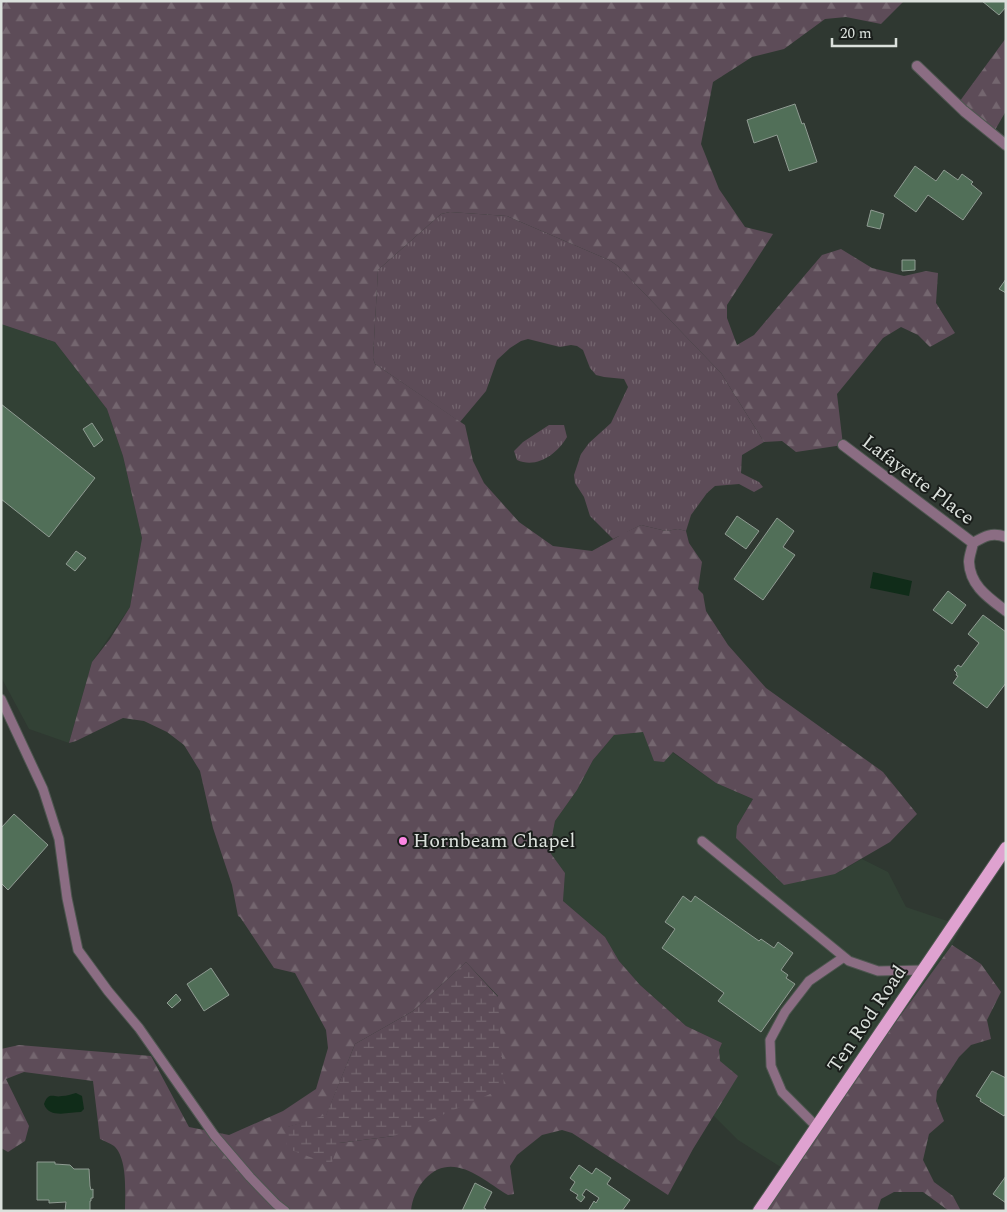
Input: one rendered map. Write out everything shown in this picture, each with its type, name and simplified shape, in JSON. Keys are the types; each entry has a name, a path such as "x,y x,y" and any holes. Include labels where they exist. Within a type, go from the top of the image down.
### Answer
{"main road":[{"name":"Ten Rod Road","path":"759,1211 1006,848"}],"street":[{"path":"917,66 964,111 1006,146"},
{"name":"Lafayette Place","path":"843,445 972,543"},
{"name":"Lafayette Place","path":"972,543 985,536 997,534 1006,537"},
{"name":"Lafayette Place","path":"972,543 969,562 972,578 982,593 1006,611"}],"lane":[{"path":"1,699 43,789 59,838 67,898 78,950 108,991 139,1028 214,1135 250,1177 285,1211"},
{"path":"702,841 849,961 878,971 922,970"},
{"path":"816,1126 782,1092 770,1066 770,1040 785,1012 809,982 844,957"}],"shaded area":[{"path":"1,324 55,342 107,409 123,456 142,538 130,607 92,662 69,743 29,729 1,677"},
{"path":"873,572 912,581 909,596 870,588"},
{"path":"643,732 716,783 753,799 737,826 835,874 862,859 888,872 906,907 962,926 952,945 787,1171 738,1140 713,1115 720,1061 719,1050 722,1043 686,1026 640,985 619,961 605,937 563,901 565,873 549,851 555,821 577,790 593,760 614,735"},
{"path":"76,1093 82,1096 84,1109 81,1112 50,1112 44,1104 50,1096 64,1096"}],"green space":[{"path":"1,1 904,1 881,24 846,17 825,19 784,49 752,57 713,82 701,144 719,189 745,227 773,234 727,305 727,318 737,345 754,335 822,255 841,249 872,268 904,276 926,271 938,273 936,303 955,333 930,347 918,335 901,327 883,338 837,394 843,445 796,452 782,441 764,442 721,373 618,266 609,260 507,216 450,212 441,214 378,270 373,358 375,364 465,425 473,461 484,483 519,522 553,546 592,551 619,536 620,531 626,532 641,525 666,531 678,529 686,531 689,543 702,562 698,589 703,594 706,611 728,645 766,688 883,772 917,814 890,842 835,874 784,885 736,838 737,826 753,799 716,783 673,752 664,762 654,761 643,732 614,735 593,760 577,790 555,821 549,851 565,873 563,901 605,937 619,961 640,985 686,1026 722,1043 719,1050 720,1061 738,1076 693,1149 668,1195 572,1133 562,1130 542,1135 517,1155 510,1166 514,1194 508,1195 467,1170 446,1167 435,1171 422,1182 417,1190 411,1211 125,1211 125,1177 122,1159 114,1146 100,1139 93,1081 24,1072 6,1079 29,1126 25,1141 8,1152 1,1148 1,1049 19,1045 151,1056 189,1127 229,1135 283,1111 316,1089 328,1048 326,1030 295,973 274,968 238,916 232,885 213,828 200,771 184,745 167,732 144,721 123,718 69,743 92,662 110,639 130,607 142,538 123,456 107,409 55,342 1,324","holes":["466,962 498,996 394,1136 339,1143 288,1127 326,1116 355,1044 413,1011"]},
{"path":"1006,38 1006,111 991,137 957,105"},
{"path":"450,212 507,216 609,260 618,266 721,373 764,442 742,455 741,473 759,482 763,487 754,492 739,484 715,486 707,493 691,515 686,531 678,529 666,531 641,525 613,539 590,516 584,497 575,483 574,475 581,454 589,443 611,423 628,387 624,379 596,375 590,368 583,350 577,346 560,347 528,339 510,348 497,360 486,391 460,422 375,364 373,358 378,270 441,214"},
{"path":"549,425 564,425 567,437 558,449 546,458 532,463 517,460 514,451 523,442"},
{"path":"952,945 981,964 1001,992 987,1020 991,1039 971,1045 959,1057 937,1091 936,1101 944,1121 929,1134 923,1160 934,1182 953,1196 961,1211 949,1211 923,1192 894,1192 881,1199 877,1211 761,1211 787,1171"},
{"path":"466,962 498,997 504,1088 394,1136 339,1143 331,1165 286,1148 287,1127 326,1115 355,1044 413,1011"}],"building":[{"path":"982,1 1006,1 1006,7 999,15"},
{"path":"795,104 802,124 804,123 817,162 789,171 777,135 754,143 747,120"},
{"path":"915,166 936,181 944,170 958,180 962,174 973,182 971,184 982,193 963,220 928,195 916,212 894,196"},
{"path":"871,210 884,214 880,229 867,226"},
{"path":"902,260 915,260 915,270 902,271"},
{"path":"1006,279 1006,293 999,289"},
{"path":"1,404 95,478 49,537 1,499"},
{"path":"92,423 103,440 94,447 83,429"},
{"path":"737,516 759,531 746,549 725,534"},
{"path":"777,518 794,531 783,547 795,555 763,600 734,579"},
{"path":"76,551 86,558 75,571 66,564"},
{"path":"948,591 966,605 952,624 933,610"},
{"path":"983,615 1006,632 1006,683 987,708 953,683 958,676 954,670 958,665 961,667 979,643 968,634"},
{"path":"14,814 48,845 8,890 1,883 1,828"},
{"path":"683,896 691,902 695,896 759,941 761,939 774,948 778,942 793,953 781,970 788,975 786,978 795,984 761,1032 718,1001 724,993 662,948 675,929 665,922"},
{"path":"211,968 229,995 204,1011 187,984"},
{"path":"176,994 181,1000 172,1008 167,1003"},
{"path":"992,1071 1006,1078 1006,1113 1004,1116 980,1101 981,1099 976,1096"},
{"path":"37,1162 55,1162 55,1164 70,1165 74,1169 89,1169 90,1186 91,1190 93,1189 90,1211 65,1211 66,1202 49,1203 49,1200 37,1200"},
{"path":"579,1165 592,1174 596,1168 611,1178 607,1184 630,1200 622,1211 588,1211 594,1201 596,1203 599,1198 586,1189 582,1195 585,1197 581,1202 576,1198 578,1195 570,1190 575,1182 570,1178"},
{"path":"1006,1176 1006,1203 993,1194"},
{"path":"475,1183 492,1192 484,1208 486,1209 485,1211 462,1211"}],"place":[{"name":"Hornbeam Chapel","path":"403,841"}]}
